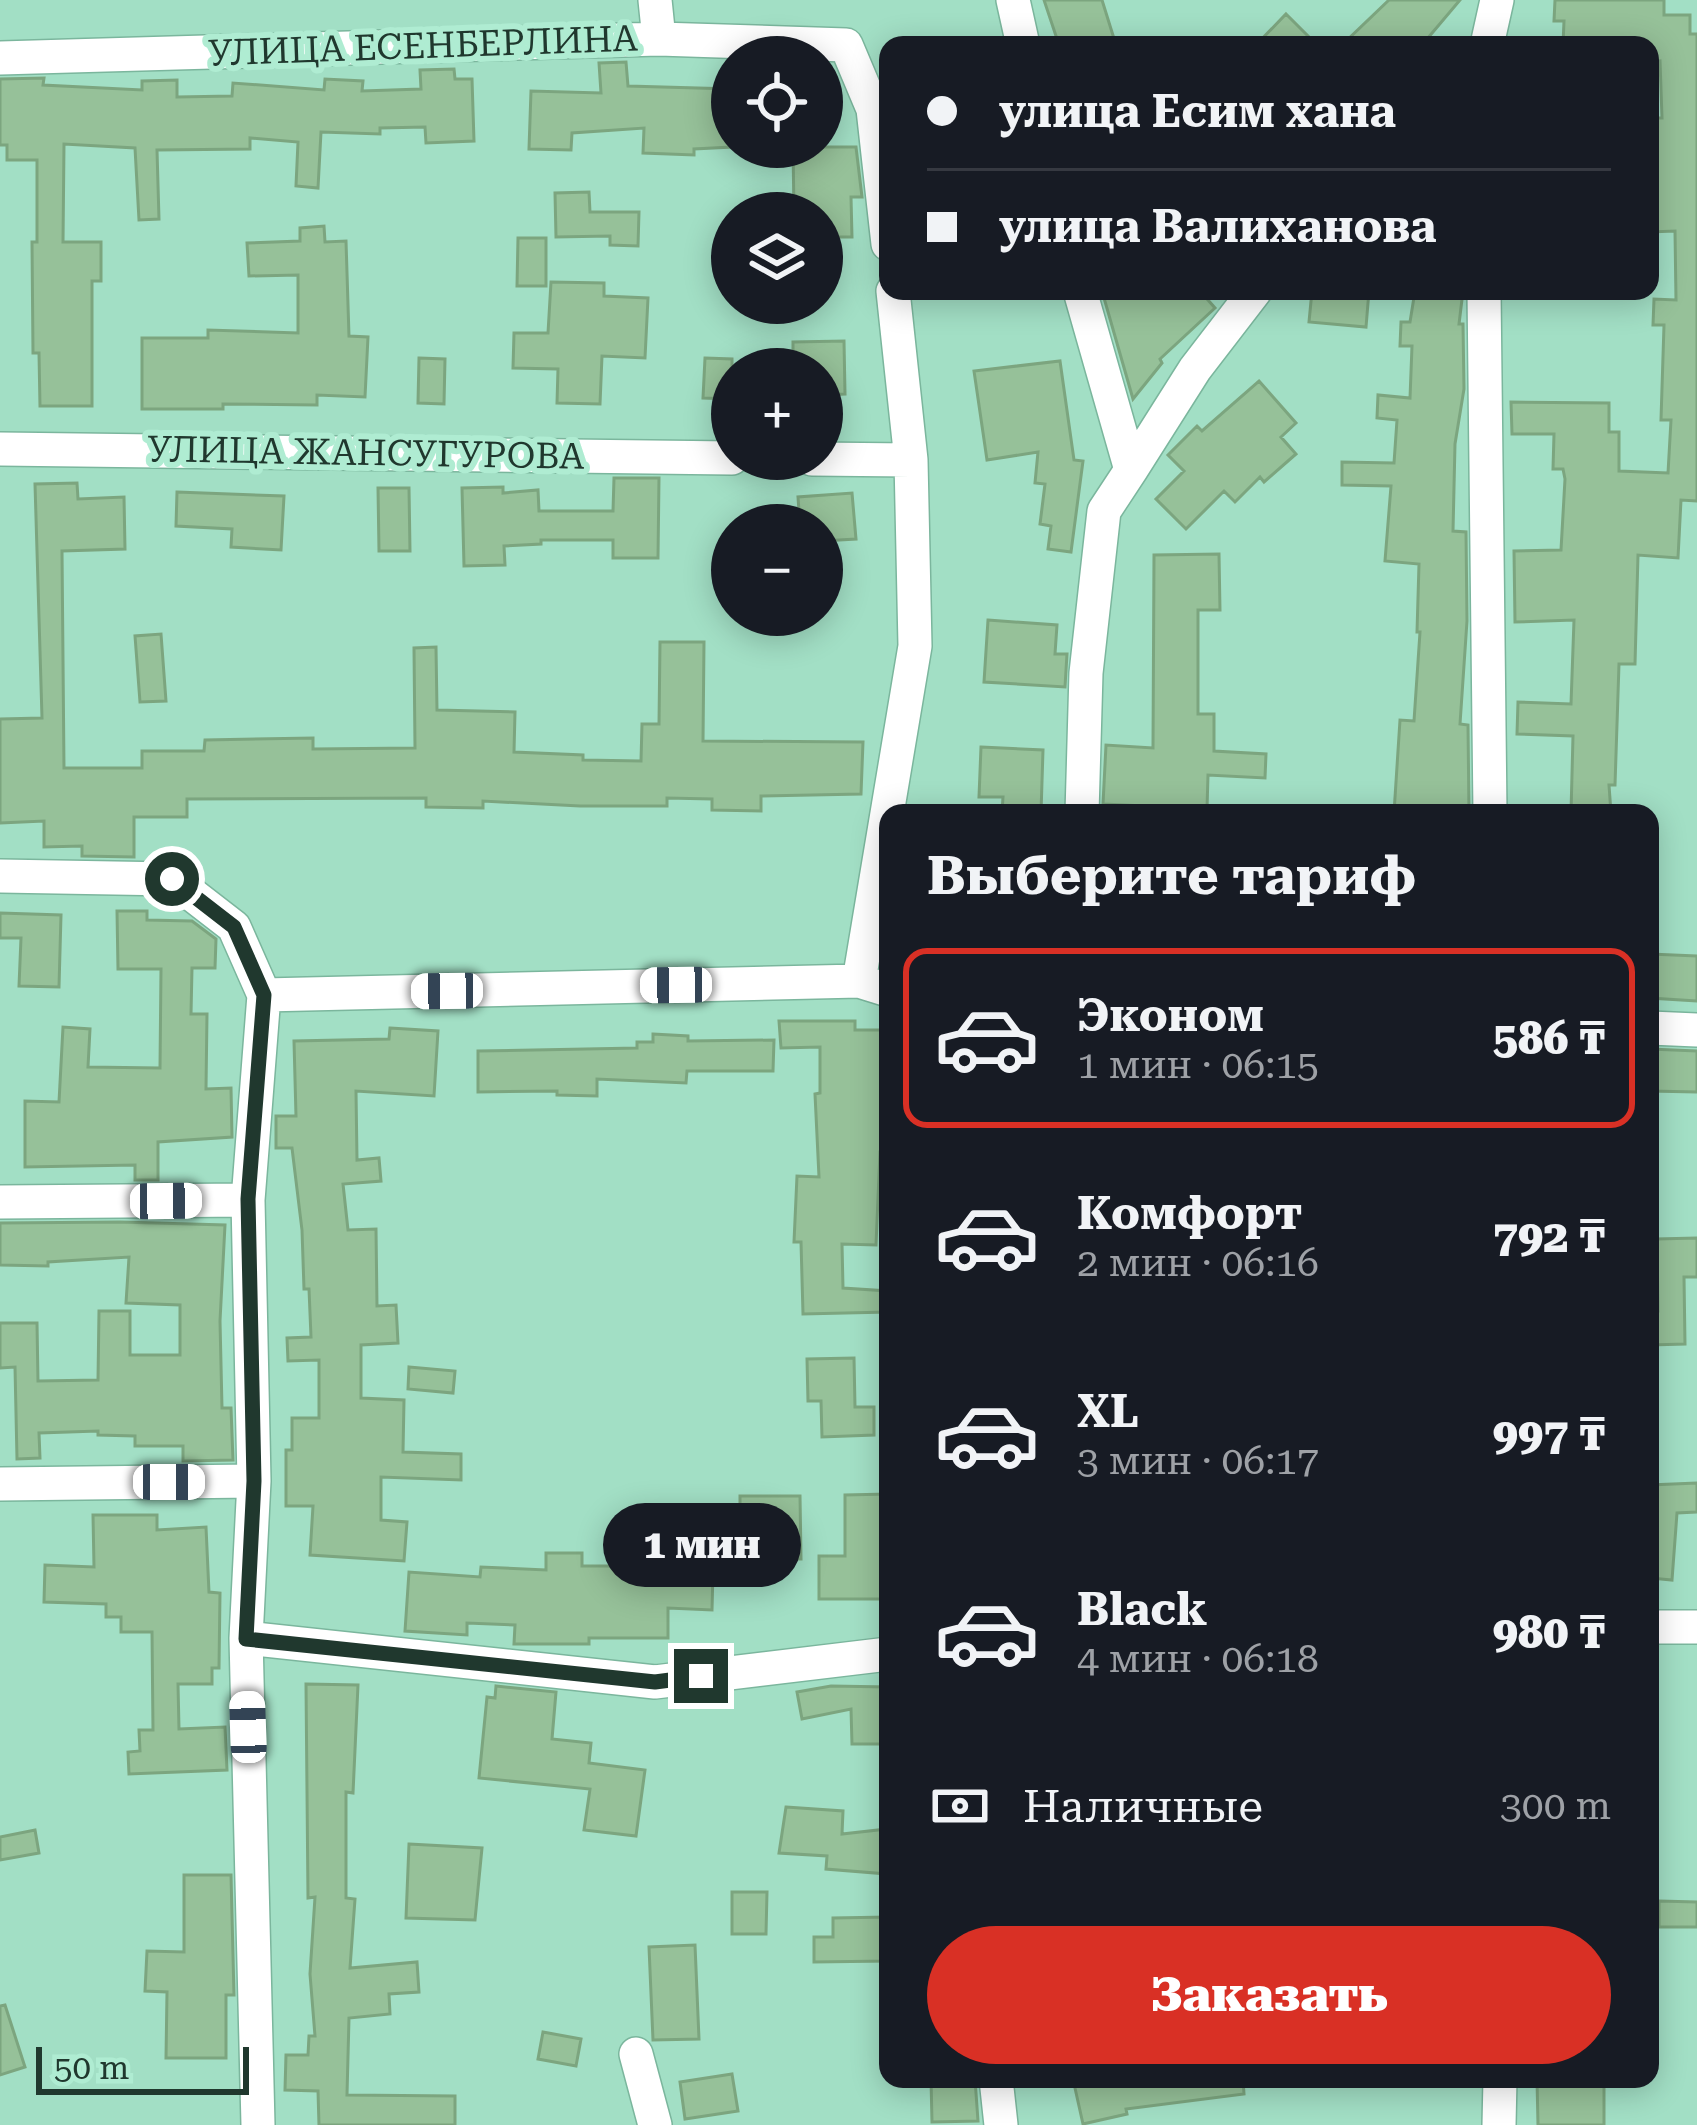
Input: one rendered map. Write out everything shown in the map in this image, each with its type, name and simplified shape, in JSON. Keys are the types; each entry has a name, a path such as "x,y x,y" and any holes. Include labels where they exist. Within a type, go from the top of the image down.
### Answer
{"street":[{"path":"655,0 659,39"},
{"path":"1013,0 1021,36"},
{"path":"1489,36 1497,0"},
{"name":"УЛИЦА ЕСЕНБЕРЛИНА","path":"0,58 659,39 846,45 873,109 879,163"},
{"path":"894,300 910,460 915,646 895,804"},
{"path":"1083,300 1130,470"},
{"path":"1082,804 1086,673 1104,511 1195,369 1248,300"},
{"path":"1484,300 1490,804"},
{"name":"УЛИЦА ЖАНСУГУРОВА","path":"0,449 711,458"},
{"path":"843,459 910,460"},
{"path":"0,876 172,879 234,927 264,995 248,1199 254,1481 246,1639 257,2125"},
{"path":"264,995 873,985 879,937"},
{"path":"1659,1028 1697,1030"},
{"path":"0,1202 248,1199"},
{"path":"0,1484 254,1481"},
{"path":"1659,1627 1697,1628"},
{"path":"246,1639 655,1682 879,1655"},
{"path":"636,2054 655,2125"},
{"path":"996,2088 1001,2125"},
{"path":"1499,2125 1500,2088"}],"building":[{"path":"1044,0 1102,0 1113,36 1056,36"},
{"path":"1389,0 1460,0 1430,36 1351,36"},
{"path":"1555,0 1664,0 1664,15 1690,15 1690,34 1697,34 1697,501 1681,500 1678,558 1638,555 1635,664 1619,664 1610,804 1571,804 1573,736 1517,734 1518,702 1571,704 1574,620 1515,622 1514,551 1561,550 1565,479 1563,469 1553,469 1554,434 1512,434 1511,402 1609,403 1609,432 1619,432 1619,471 1668,473 1671,420 1661,420 1664,325 1653,325 1654,300 1676,300 1675,231 1659,232 1659,36 1563,36 1564,21 1554,21"},
{"path":"1286,14 1308,36 1265,36"},
{"path":"626,62 628,86 711,88 711,148 694,149 694,155 643,153 644,128 572,133 571,150 529,149 531,91 601,93 599,63"},
{"path":"454,69 455,79 472,79 474,141 426,143 425,127 380,128 380,134 321,132 318,188 296,186 298,142 250,138 250,149 157,150 159,219 139,220 135,148 64,144 63,242 101,242 101,281 92,281 92,406 40,406 39,353 33,353 37,160 7,160 7,145 0,145 0,79 44,78 43,85 142,90 142,81 177,80 177,97 232,96 233,83 324,90 325,79 363,81 362,91 421,89 420,70"},
{"path":"843,147 856,147 862,197 851,197 852,237 843,237 843,192 794,192 793,168 843,168"},
{"path":"589,192 590,212 639,212 638,246 610,245 610,236 556,237 555,193"},
{"path":"324,226 325,242 346,241 349,336 368,337 365,397 317,395 317,405 142,409 142,338 208,338 208,330 298,333 298,275 249,276 247,243 300,241 300,228"},
{"path":"518,238 546,238 546,286 517,286"},
{"path":"551,282 604,283 604,296 648,298 645,358 602,356 600,404 557,403 558,369 513,368 514,333 548,333"},
{"path":"1105,300 1208,300 1215,308 1160,359 1162,363 1133,399"},
{"path":"1311,300 1368,300 1366,327 1309,322"},
{"path":"1414,300 1462,300 1464,389 1455,444 1453,531 1466,532 1467,621 1460,724 1468,725 1469,804 1395,804 1400,720 1414,721 1419,564 1385,561 1391,486 1342,485 1342,462 1394,463 1397,420 1377,418 1378,395 1410,398 1412,346 1400,346 1401,322 1410,322"},
{"path":"844,341 845,394 843,348 793,348 793,342"},
{"path":"419,358 445,359 444,404 418,403"},
{"path":"705,358 711,358 711,398 703,398"},
{"path":"1060,361 1074,460 1083,461 1071,552 1048,549 1051,526 1040,524 1045,484 1035,483 1038,452 987,460 974,371"},
{"path":"1259,381 1296,423 1281,437 1296,454 1264,482 1260,477 1235,502 1224,491 1186,529 1156,499 1184,471 1168,455 1197,426 1202,431"},
{"path":"614,478 659,478 658,558 613,558 613,540 541,540 541,544 504,546 505,565 464,566 462,488 503,487 503,493 538,490 539,511 613,511"},
{"path":"77,483 78,499 124,497 125,549 62,551 64,768 142,768 142,751 204,751 205,740 313,738 313,749 415,748 414,648 436,647 437,710 515,712 514,752 641,761 642,724 659,724 660,642 704,642 703,741 863,742 861,794 761,796 761,811 712,810 712,799 667,798 667,806 483,801 483,808 426,807 426,798 187,799 187,817 134,817 134,857 82,856 82,846 44,847 44,821 0,823 0,719 42,718 35,484"},
{"path":"378,488 409,488 410,551 379,551"},
{"path":"177,492 284,496 281,550 231,547 232,529 176,526"},
{"path":"852,493 856,539 843,540 843,504 798,504 798,497"},
{"path":"1219,554 1220,610 1198,610 1198,714 1214,714 1214,751 1266,754 1265,778 1208,775 1207,804 1103,804 1106,745 1153,748 1154,555"},
{"path":"988,620 1057,625 1055,654 1067,654 1065,687 984,682"},
{"path":"161,634 166,701 140,702 135,636"},
{"path":"981,747 1043,750 1041,804 1003,804 1003,797 979,797"},
{"path":"117,911 147,911 147,920 192,921 216,939 215,968 192,968 191,1014 207,1014 206,1089 231,1088 232,1137 158,1142 158,1180 135,1180 135,1165 25,1167 25,1101 59,1102 63,1027 90,1029 88,1067 160,1068 161,969 118,969"},
{"path":"0,913 61,915 59,987 19,986 21,938 0,938"},
{"path":"1659,954 1697,956 1697,1001 1659,999"},
{"path":"779,1021 855,1021 855,1030 879,1030 876,1245 842,1244 843,1288 879,1290 879,1312 803,1314 801,1242 794,1242 797,1176 819,1177 815,1094 820,1093 820,1047 781,1048"},
{"path":"390,1028 438,1031 434,1096 356,1091 357,1160 379,1158 381,1181 343,1184 348,1230 376,1229 377,1306 396,1305 398,1343 361,1345 361,1398 404,1400 403,1452 461,1454 461,1480 381,1477 381,1520 407,1522 404,1561 310,1555 313,1506 286,1506 286,1450 292,1450 292,1418 319,1418 319,1360 288,1361 287,1338 311,1337 309,1289 304,1289 292,1148 276,1148 276,1116 296,1116 294,1041 389,1039"},
{"path":"653,1034 688,1036 688,1041 774,1040 773,1071 687,1071 686,1083 597,1079 597,1096 557,1095 557,1091 478,1092 478,1051 637,1048 637,1042 653,1042"},
{"path":"1659,1049 1697,1051 1697,1092 1659,1091"},
{"path":"0,1223 225,1225 222,1408 231,1408 233,1460 183,1461 183,1446 135,1446 135,1436 98,1435 98,1431 39,1433 40,1458 17,1459 15,1367 0,1368 0,1323 37,1323 38,1381 98,1380 99,1311 130,1311 130,1355 180,1355 180,1305 126,1303 129,1257 48,1262 48,1266 0,1265"},
{"path":"1697,1238 1697,1277 1684,1277 1685,1344 1659,1345 1659,1239"},
{"path":"854,1358 855,1407 874,1407 874,1435 822,1437 821,1401 808,1401 807,1359"},
{"path":"409,1367 455,1371 453,1393 408,1389"},
{"path":"1697,1483 1697,1512 1677,1513 1672,1580 1659,1579 1659,1485"},
{"path":"879,1494 879,1599 819,1599 819,1556 845,1556 845,1495"},
{"path":"740,1496 800,1496 801,1559 740,1559"},
{"path":"93,1515 157,1515 157,1530 206,1527 209,1592 220,1593 219,1668 212,1668 212,1684 178,1684 179,1729 225,1727 227,1770 129,1774 128,1752 140,1751 139,1730 153,1730 152,1632 121,1632 121,1617 106,1617 106,1604 44,1602 45,1565 94,1567"},
{"path":"546,1553 582,1553 582,1566 713,1571 712,1610 668,1608 668,1638 589,1638 589,1644 514,1644 515,1625 467,1623 467,1635 405,1631 409,1572 480,1577 481,1567 546,1570"},
{"path":"306,1684 358,1685 353,1793 346,1792 346,1898 355,1899 350,1968 417,1962 419,1992 389,1994 390,2014 349,2018 347,2095 455,2096 455,2125 319,2125 318,2091 285,2090 286,2055 308,2055 309,2036 315,2036"},
{"path":"496,1686 556,1692 552,1739 591,1743 589,1763 645,1770 636,1836 584,1830 590,1789 479,1778 487,1697 495,1698"},
{"path":"831,1686 879,1687 879,1744 852,1744 851,1709 802,1719 797,1692"},
{"path":"786,1807 843,1811 842,1834 879,1830 879,1873 826,1869 827,1856 779,1853"},
{"path":"35,1830 39,1853 0,1860 0,1837"},
{"path":"409,1844 482,1848 475,1920 406,1918"},
{"path":"184,1875 231,1875 234,1995 226,1995 226,2058 166,2058 167,1992 145,1991 147,1951 184,1952"},
{"path":"732,1892 767,1892 766,1934 732,1934"},
{"path":"1659,1901 1697,1902 1697,1927 1659,1927"},
{"path":"879,1917 879,1961 814,1962 814,1937 833,1937 833,1918"},
{"path":"695,1945 699,2039 653,2040 649,1947"},
{"path":"5,2005 25,2067 0,2075 0,2006"},
{"path":"543,2032 581,2039 576,2066 538,2059"},
{"path":"732,2074 738,2111 685,2119 680,2082"},
{"path":"931,2088 976,2088 978,2121 932,2122"},
{"path":"1075,2088 1244,2088 1244,2094 1126,2109 1127,2114 1083,2124"},
{"path":"1537,2088 1604,2088 1604,2125 1538,2125"}],"route":[{"path":"172,879 234,927 264,995 248,1199 254,1481 246,1639 655,1682 701,1676"}]}
